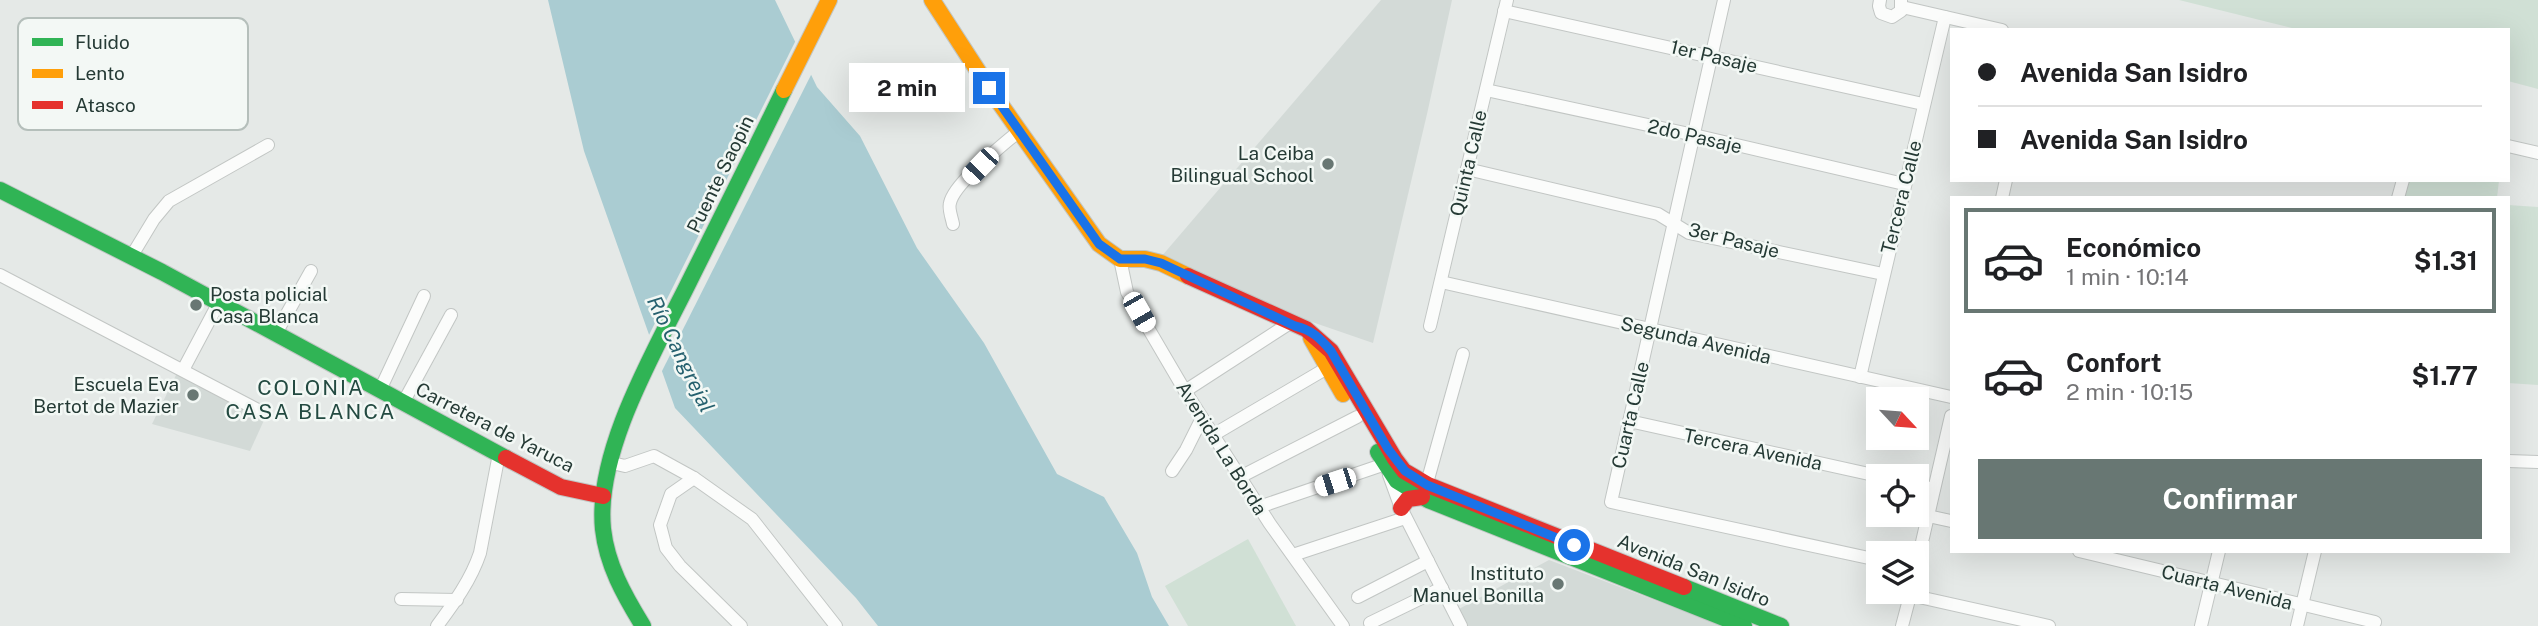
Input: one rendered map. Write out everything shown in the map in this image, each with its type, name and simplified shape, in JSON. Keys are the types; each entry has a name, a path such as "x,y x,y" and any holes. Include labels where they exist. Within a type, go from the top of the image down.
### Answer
{"street":[{"name":"Puente Saopin","path":"642,626 626,602 611,564 602,529 608,462 619,429 647,367 829,0"},
{"path":"932,0 1019,131 1099,244 1120,259"},
{"name":"Cuarta Calle","path":"1724,0 1611,502 1866,556"},
{"path":"1877,1 1880,10 1888,17 1899,14 1901,4 1993,28"},
{"name":"1er Pasaje","path":"1505,5 1923,104"},
{"name":"Quinta Calle","path":"1430,326 1505,5"},
{"name":"Tercera Calle","path":"1860,377 1945,17"},
{"name":"2do Pasaje","path":"1486,90 1904,184"},
{"path":"953,224 949,205 953,194 1019,131"},
{"path":"131,257 154,219 169,201 268,145"},
{"path":"2510,146 2538,153"},
{"name":"3er Pasaje","path":"1467,169 1658,214 1689,233 1883,274"},
{"name":"Carretera de Yaruca","path":"1,192 131,257 561,487 603,496"},
{"name":"Avenida San Isidro","path":"1120,259 1145,259 1161,263 1308,329 1320,337 1331,351 1357,417 1390,462"},
{"name":"Avenida La Borda","path":"1120,259 1127,292 1185,391 1259,507 1343,626"},
{"path":"275,334 311,271"},
{"path":"0,275 258,410"},
{"name":"Segunda Avenida","path":"1440,282 1950,397"},
{"path":"380,390 424,296"},
{"path":"183,370 218,304"},
{"path":"403,403 451,315"},
{"path":"1185,391 1290,323"},
{"name":"Avenida San Isidro","path":"1308,329 1327,368 1345,388 1390,462 1397,481 1781,626"},
{"path":"1293,555 1403,513 1408,499 1425,491 1463,354"},
{"path":"1213,435 1327,368"},
{"path":"1240,477 1357,417"},
{"path":"1172,471 1202,418"},
{"name":"Tercera Avenida","path":"1629,421 1866,474"},
{"path":"1929,512 1948,441"},
{"path":"437,626 457,600 481,553 499,454"},
{"path":"608,462 625,466 654,456 694,478 752,519 836,626"},
{"path":"2510,461 2538,462"},
{"path":"1259,507 1390,462 1403,513 1461,626"},
{"path":"694,478 671,494 660,525 666,548 680,566 741,626"},
{"path":"1929,488 1934,489"},
{"name":"Avenida San Isidro","path":"1425,491 1744,626"},
{"path":"1929,516 1950,521"},
{"name":"Cuarta Avenida","path":"2087,553 2375,621"},
{"path":"2201,626 2218,553"},
{"path":"2297,626 2315,553"},
{"path":"1358,597 1428,561"},
{"path":"1370,623 1442,588"},
{"path":"401,598 457,600"},
{"path":"1929,598 2049,626"},
{"path":"1902,626 1908,604"},
{"path":"1329,606 1329,626"}],"shaded area":[{"name":"La Ceiba Bilingual School","path":"1381,0 1452,0 1373,343 1286,313 1161,257"},
{"name":"Escuela Eva Bertot de Mazier","path":"177,373 265,418 250,451 152,424"},
{"name":"Instituto Manuel Bonilla","path":"1549,560 1722,626 1468,626 1459,609"}],"green space":[{"path":"2179,0 2538,0 2538,89 2510,82 2510,28 2292,28"},
{"path":"2408,182 2499,182 2497,196 2404,196"},
{"path":"2510,205 2538,207 2538,385 2510,383"},
{"path":"1248,539 1296,626 1188,626 1165,586"}],"water":[{"name":"Río Cangrejal","path":"548,0 775,0 817,87 860,136 917,248 984,343 1057,474 1104,497 1137,553 1152,597 1169,626 878,626 856,598 675,408 584,151"}],"pier":[{"path":"797,38 813,71 661,373 648,337"}],"traffic: fast":[{"path":"643,626 617,579 605,542 603,498 609,466 619,432 647,366 784,90"},
{"path":"0,190 162,272 506,458"},
{"path":"1378,452 1397,481 1428,500 1744,626"},
{"path":"1684,587 1781,626"}],"traffic: slow":[{"path":"784,90 829,0"},
{"path":"932,0 989,88 1099,244 1120,259 1145,259 1161,263 1188,276"},
{"path":"1311,338 1343,394"}],"traffic: jam":[{"path":"1188,276 1306,329 1331,351 1404,471 1428,485 1684,587"},
{"path":"506,458 561,487 603,496"},
{"path":"1401,508 1408,499 1422,497"}],"place":[{"name":"La Ceiba Bilingual School","path":"1328,164"},
{"name":"Posta policial Casa Blanca","path":"196,305"},
{"name":"Escuela Eva Bertot de Mazier","path":"193,395"},
{"name":"Instituto Manuel Bonilla","path":"1558,584"}],"district":[{"name":"COLONIA CASA BLANCA","path":"311,399"}],"route":[{"path":"989,88 1099,244 1120,259 1145,259 1161,263 1295,326 1308,329 1320,337 1331,351 1388,449 1405,471 1416,480 1574,545"}]}
